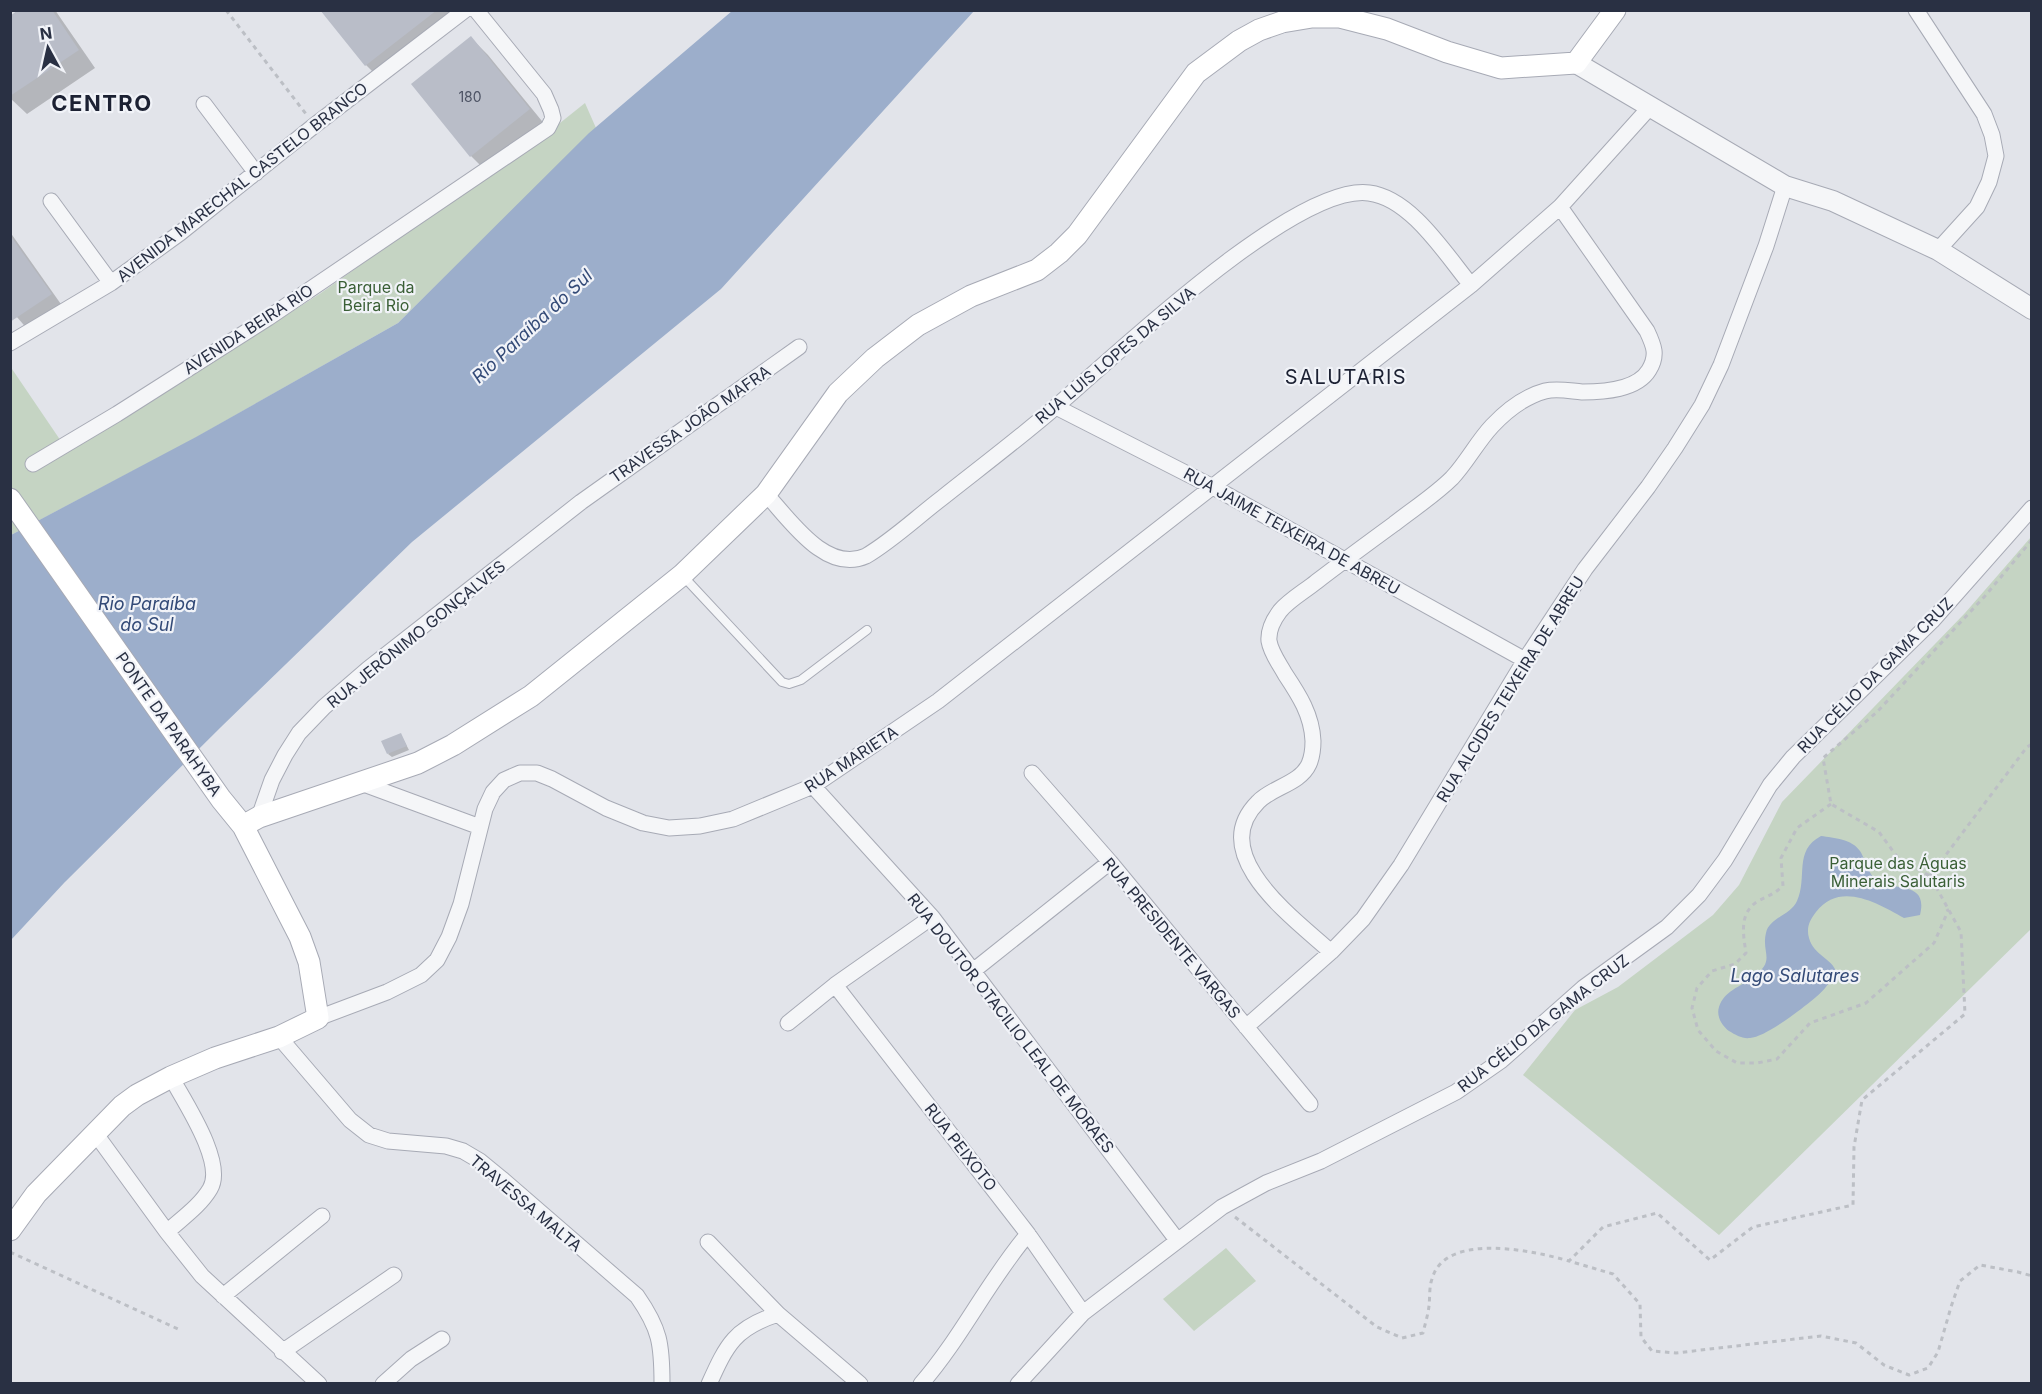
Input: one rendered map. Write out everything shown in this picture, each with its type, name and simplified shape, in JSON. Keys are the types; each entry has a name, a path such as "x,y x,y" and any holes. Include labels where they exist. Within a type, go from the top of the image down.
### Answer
{"main road":[{"path":"251,822 418,763 492,722 554,679 682,575 766,494 838,393 875,358 918,325 971,296 1036,270 1059,253 1077,235 1196,74 1259,30 1282,22 1312,17 1340,17 1387,29 1447,52 1500,68 1576,63 1615,10"},
{"name":"PONTE DA PARAHYBA","path":"12,501 221,799 251,822 309,962 318,1018"},
{"path":"10,1230 36,1194 122,1106 137,1095 215,1058 279,1037 318,1018"}],"street":[{"name":"AVENIDA MARECHAL CASTELO BRANCO","path":"10,343 111,283 180,233 315,125 465,10"},
{"name":"AVENIDA BEIRA RIO","path":"33,464 127,408 268,318 461,185 542,133 551,124 553,118 543,94 476,10"},
{"path":"1916,10 1984,114 1992,135 1996,156 1989,182 1977,207 1938,250"},
{"path":"1576,63 1785,186 1833,201 1938,250 2031,309"},
{"path":"204,104 256,173"},
{"name":"RUA MARIETA","path":"318,1018 396,988 421,975 437,960 449,937 460,904 485,809 493,792 504,780 520,773 537,773 606,808 643,823 669,828 700,826 733,819 813,786 938,701 1471,285 1560,207 1650,107"},
{"name":"RUA ALCIDES TEIXEIRA DE ABREU","path":"1246,1026 1331,952 1363,919 1401,865 1525,660 1586,569 1648,487 1702,405 1721,365 1766,246 1785,186"},
{"name":"RUA LUIS LOPES DA SILVA","path":"766,494 817,548 830,556 859,559 873,552 1056,406 1183,296 1246,248 1311,207 1331,198 1354,192 1370,192 1401,206 1426,230 1471,285"},
{"path":"51,201 111,283"},
{"path":"1331,952 1270,896 1254,875 1243,854 1241,834 1247,816 1259,801 1295,779 1309,765 1313,748 1313,730 1308,711 1274,656 1269,639 1272,623 1282,609 1414,509 1452,477 1491,427 1513,405 1548,390 1583,392 1616,389 1635,383 1647,374 1656,353 1647,331 1560,207"},
{"name":"TRAVESSA JOÃO MAFRA","path":"581,502 799,346"},
{"name":"RUA JAIME TEIXEIRA DE ABREU","path":"1056,406 1213,487 1525,660"},
{"name":"RUA JERÔNIMO GONÇALVES","path":"251,822 285,755 299,733 324,707 368,669 581,502"},
{"name":"RUA CÉLIO DA GAMA CRUZ","path":"1018,1383 1083,1313 1222,1207 1266,1183 1321,1161 1456,1092 1502,1060 1583,988 1667,927 1699,895 1725,860 1770,785 1793,757 1932,621 2031,508"},
{"name":"RUA PRESIDENTE VARGAS","path":"1032,773 1110,862 1310,1104"},
{"path":"362,783 480,827"},
{"name":"RUA DOUTOR OTACILIO LEAL DE MORAES","path":"813,786 932,917 1177,1240"},
{"path":"973,971 1110,862"},
{"path":"788,1023 835,985 932,917"},
{"name":"RUA PEIXOTO","path":"835,985 1028,1234 1083,1313"},
{"name":"TRAVESSA MALTA","path":"279,1037 350,1120 369,1134 388,1142 446,1146 463,1151 502,1179 637,1296 651,1317 659,1336 662,1383"},
{"path":"167,1232 202,1200 212,1186 214,1174 209,1150 171,1077"},
{"path":"95,1133 202,1276 282,1352 319,1383"},
{"path":"223,1296 322,1216"},
{"path":"921,1383 954,1344 995,1277 1028,1234"},
{"path":"708,1242 778,1314 861,1383"},
{"path":"282,1352 394,1275"},
{"path":"709,1383 721,1357 746,1327 778,1314"},
{"path":"383,1383 411,1359 442,1339"}],"lane":[{"path":"682,575 782,682 789,684 801,680 867,630"}],"path":[{"path":"226,10 315,125"},
{"path":"1569,1261 1603,1227 1657,1213 1710,1260 1753,1227 1853,1204 1854,1147 1862,1100 1965,1014 1961,932 1930,876 1898,858 1879,832 1831,804 1823,758 1877,712 1985,596 2031,540"},
{"path":"1930,876 2031,744"},
{"path":"1831,804 1797,828 1781,858 1783,886 1772,896 1758,902 1746,912 1742,930 1746,953 1735,964 1712,971 1697,988 1692,1008 1698,1030 1716,1051 1737,1063 1757,1063 1777,1059 1810,1023 1866,1003 1934,943 1948,911 1930,876"},
{"path":"1222,1207 1377,1327 1402,1338 1423,1333 1429,1310 1432,1278 1445,1257 1472,1249 1538,1252 1613,1274 1640,1304 1641,1337 1652,1351 1676,1353 1821,1336 1856,1342 1884,1365 1909,1375 1928,1368 1938,1352 1960,1281 1980,1265 2031,1276"},
{"path":"10,1252 178,1329"}],"green space":[{"name":"Parque da Beira Rio","path":"585,103 596,128 398,323 188,442 11,535 10,366 67,450 193,375 321,293 555,127"},
{"name":"Parque das Águas Minerais Salutaris","path":"2031,537 2031,929 1719,1235 1523,1075 1575,1010 1618,987 1713,915 1739,885 1782,802 1965,613"},
{"path":"1226,1248 1256,1281 1194,1331 1163,1299"}],"water":[{"name":"Rio Paraíba do Sul","path":"732,11 974,11 721,289 412,542 221,727 64,883 11,940 11,535 196,437 398,323 589,133"},
{"name":"Lago Salutares","path":"1821,836 1842,840 1857,847 1876,880 1916,892 1920,897 1920,915 1904,918 1871,901 1847,896 1826,903 1812,918 1808,934 1811,944 1831,963 1837,973 1819,995 1784,1021 1757,1036 1747,1038 1739,1036 1722,1024 1718,1014 1721,1002 1728,993 1760,972 1764,966 1768,928 1790,910 1797,901 1804,857 1812,842"}],"building":[{"path":"18,10 52,10 79,50 10,96 10,16"},
{"path":"320,10 437,10 365,66"},
{"path":"471,36 530,109 470,157 411,84"},
{"path":"10,235 52,294 10,322"},
{"path":"401,733 407,746 387,754 381,741"}],"district":[{"name":"CENTRO","path":"102,103"},
{"name":"SALUTARIS","path":"1346,377"}]}
